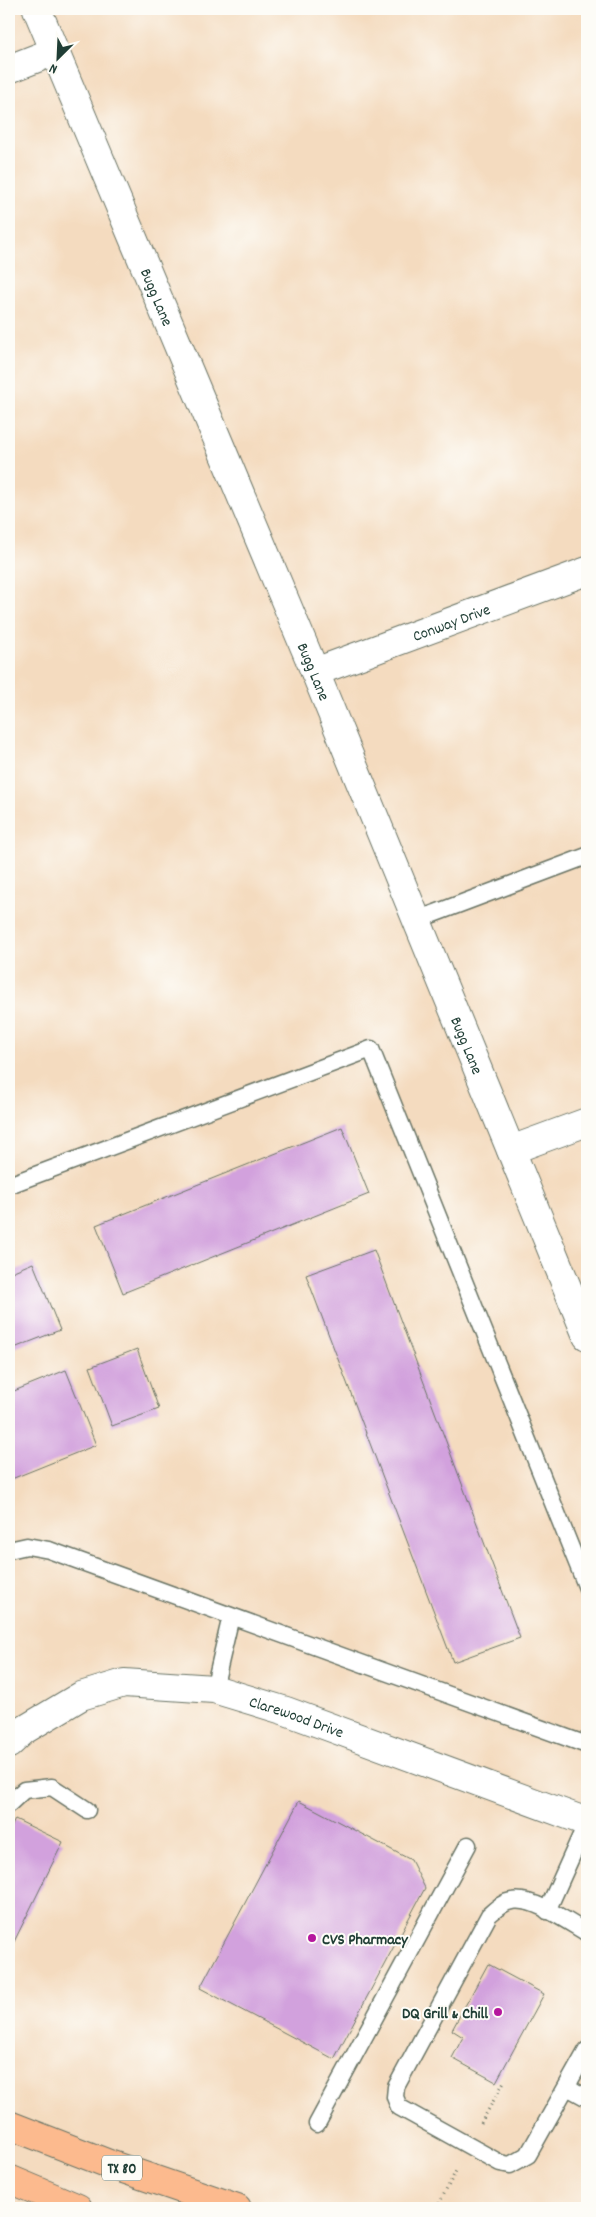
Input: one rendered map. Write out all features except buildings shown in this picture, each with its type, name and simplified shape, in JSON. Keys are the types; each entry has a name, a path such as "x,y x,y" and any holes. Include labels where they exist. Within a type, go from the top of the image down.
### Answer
{"main road":[{"name":"TX 80","path":"9,2125 110,2164 237,2208"},
{"path":"9,2180 78,2208"}],"street":[{"name":"Bugg Lane","path":"37,9 315,672 587,1336"},
{"path":"9,69 54,51"},
{"name":"Conway Drive","path":"315,672 587,571"},
{"path":"511,1150 587,1122"},
{"name":"Clarewood Drive","path":"9,1744 24,1730 81,1696 124,1683 214,1688 286,1710 587,1822"}],"lane":[{"path":"417,920 587,856"},
{"path":"9,1185 371,1049 587,1588"},
{"path":"9,1550 27,1546 49,1550 587,1745"},
{"path":"214,1688 231,1616"},
{"path":"9,1804 24,1790 52,1787 87,1810"},
{"path":"546,1910 587,1822"},
{"path":"317,2124 468,1845"},
{"path":"587,1933 546,1910 520,1900 510,1901 499,1906 489,1915 396,2087 395,2097 399,2107 500,2163 510,2165 528,2155 587,2050"},
{"path":"567,2087 587,2098"}],"place":[{"name":"CVS Pharmacy","path":"312,1938"},
{"name":"DQ Grill & Chill","path":"498,2012"}]}
